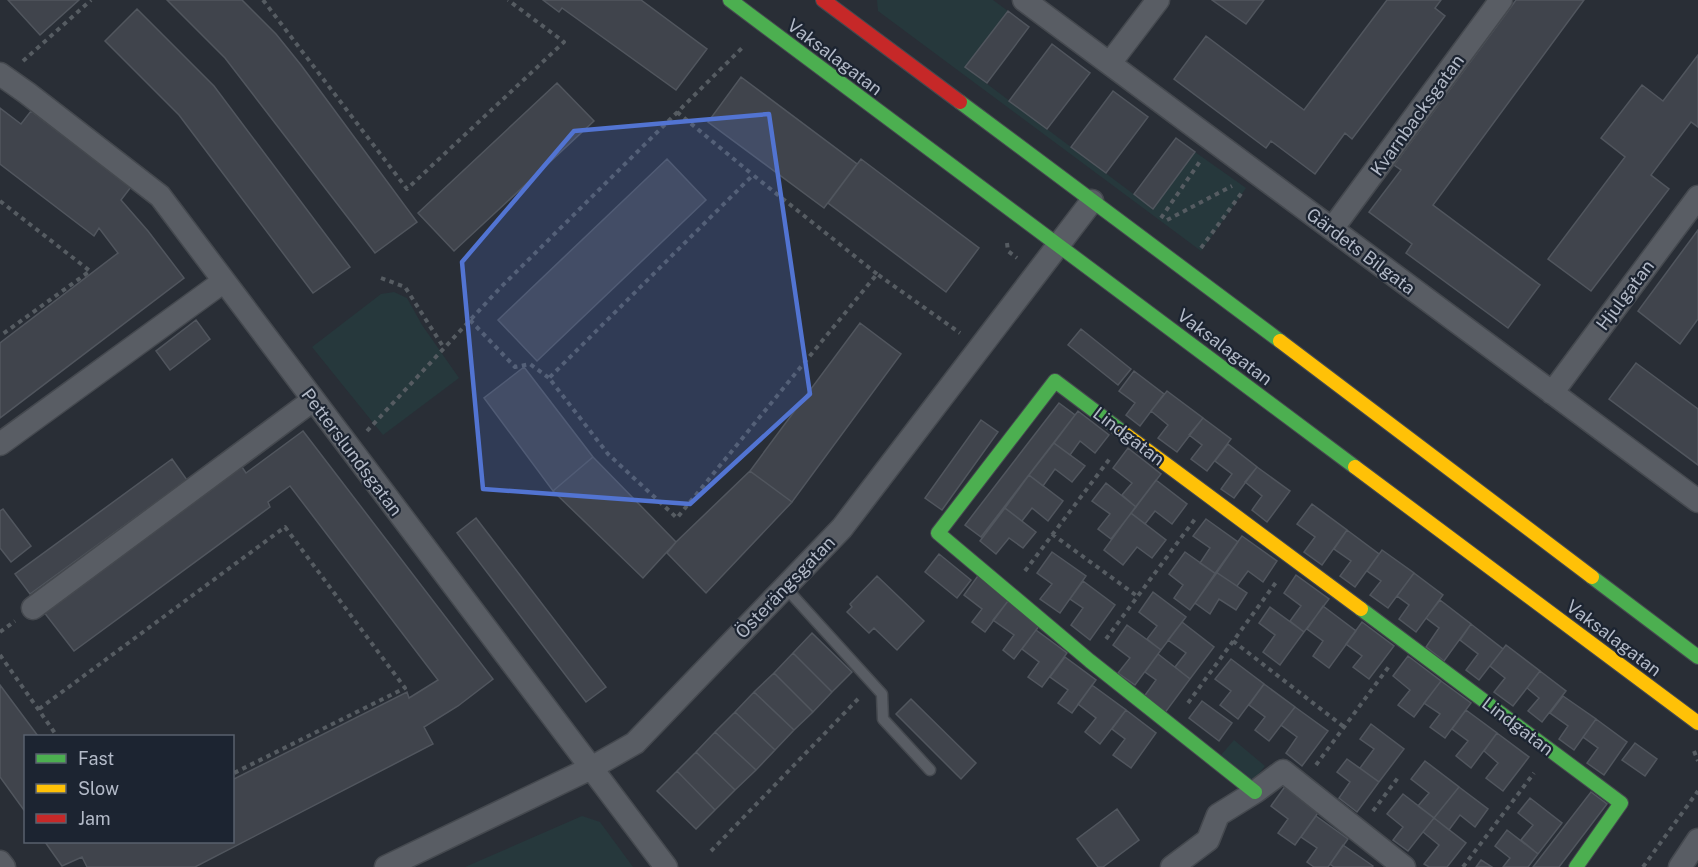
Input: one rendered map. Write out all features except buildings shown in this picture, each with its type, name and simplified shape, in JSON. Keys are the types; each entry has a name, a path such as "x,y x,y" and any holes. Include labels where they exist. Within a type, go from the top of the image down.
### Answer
{"main road":[{"name":"Vaksalagatan","path":"730,0 1698,723"},
{"name":"Vaksalagatan","path":"832,3 1698,657"},
{"name":"Lindgatan","path":"1255,792 1090,661 938,533 1055,381 1621,803 1576,867"}],"street":[{"name":"Gärdets Bilgata","path":"1024,0 1698,501"},
{"path":"1110,63 1158,0"},
{"name":"Kvarnbacksgatan","path":"1332,229 1501,0"},
{"name":"Petterslundsgatan","path":"2,76 160,196 666,867"},
{"name":"Hjulgatan","path":"1552,393 1698,197"},
{"name":"Österängsgatan","path":"386,867 591,768 634,742 842,528 1092,201"},
{"path":"0,444 224,281"},
{"path":"33,608 313,400"},
{"path":"1172,867 1208,840 1218,815 1283,771 1404,867"},
{"path":"1680,867 1698,840"},
{"path":"0,862 4,867"}],"lane":[{"path":"785,587 882,694 883,719 930,770"}],"path":[{"path":"2,76 91,0"},
{"path":"263,0 407,189 564,42 508,0"},
{"path":"350,449 500,288 747,43"},
{"path":"677,112 753,176 878,274 980,347"},
{"path":"1214,141 1156,226 1256,172"},
{"path":"1195,256 1256,172"},
{"path":"549,378 753,176"},
{"path":"0,201 90,271 0,336"},
{"path":"470,320 515,367 530,364 549,378 608,454 677,518 878,274"},
{"path":"381,278 405,287 444,348"},
{"path":"1009,592 1128,435"},
{"path":"1090,661 1211,497"},
{"path":"39,709 285,527 405,688 234,773"},
{"path":"1052,534 1137,596"},
{"path":"1171,726 1294,559"},
{"path":"1233,641 1344,727"},
{"path":"1301,785 1407,643"},
{"path":"0,655 56,735"},
{"path":"711,851 873,683"},
{"path":"1463,867 1551,750"},
{"path":"1358,831 1400,775"},
{"path":"1643,867 1698,791"}],"highlighted area":[{"path":"769,114 810,394 690,504 483,489 462,262 574,131"}],"shaded area":[{"path":"877,0 993,0 1008,11 966,68 1152,208 1195,152 1246,188 1201,251 878,11"},
{"path":"394,292 407,298 422,325 459,378 383,435 312,347 381,294"},
{"path":"1234,740 1265,766 1253,781 1221,755"},
{"path":"582,816 600,822 633,867 465,867"}],"traffic: fast":[{"path":"730,0 1355,467"},
{"path":"960,102 1280,341"},
{"path":"1124,433 1055,381 938,533 1090,661 1255,792"},
{"path":"1592,577 1698,657"},
{"path":"1361,609 1621,803 1576,867"}],"traffic: slow":[{"path":"1280,341 1592,577"},
{"path":"1124,433 1361,609"},
{"path":"1355,467 1698,723"}],"traffic: jam":[{"path":"823,0 960,102"}]}
